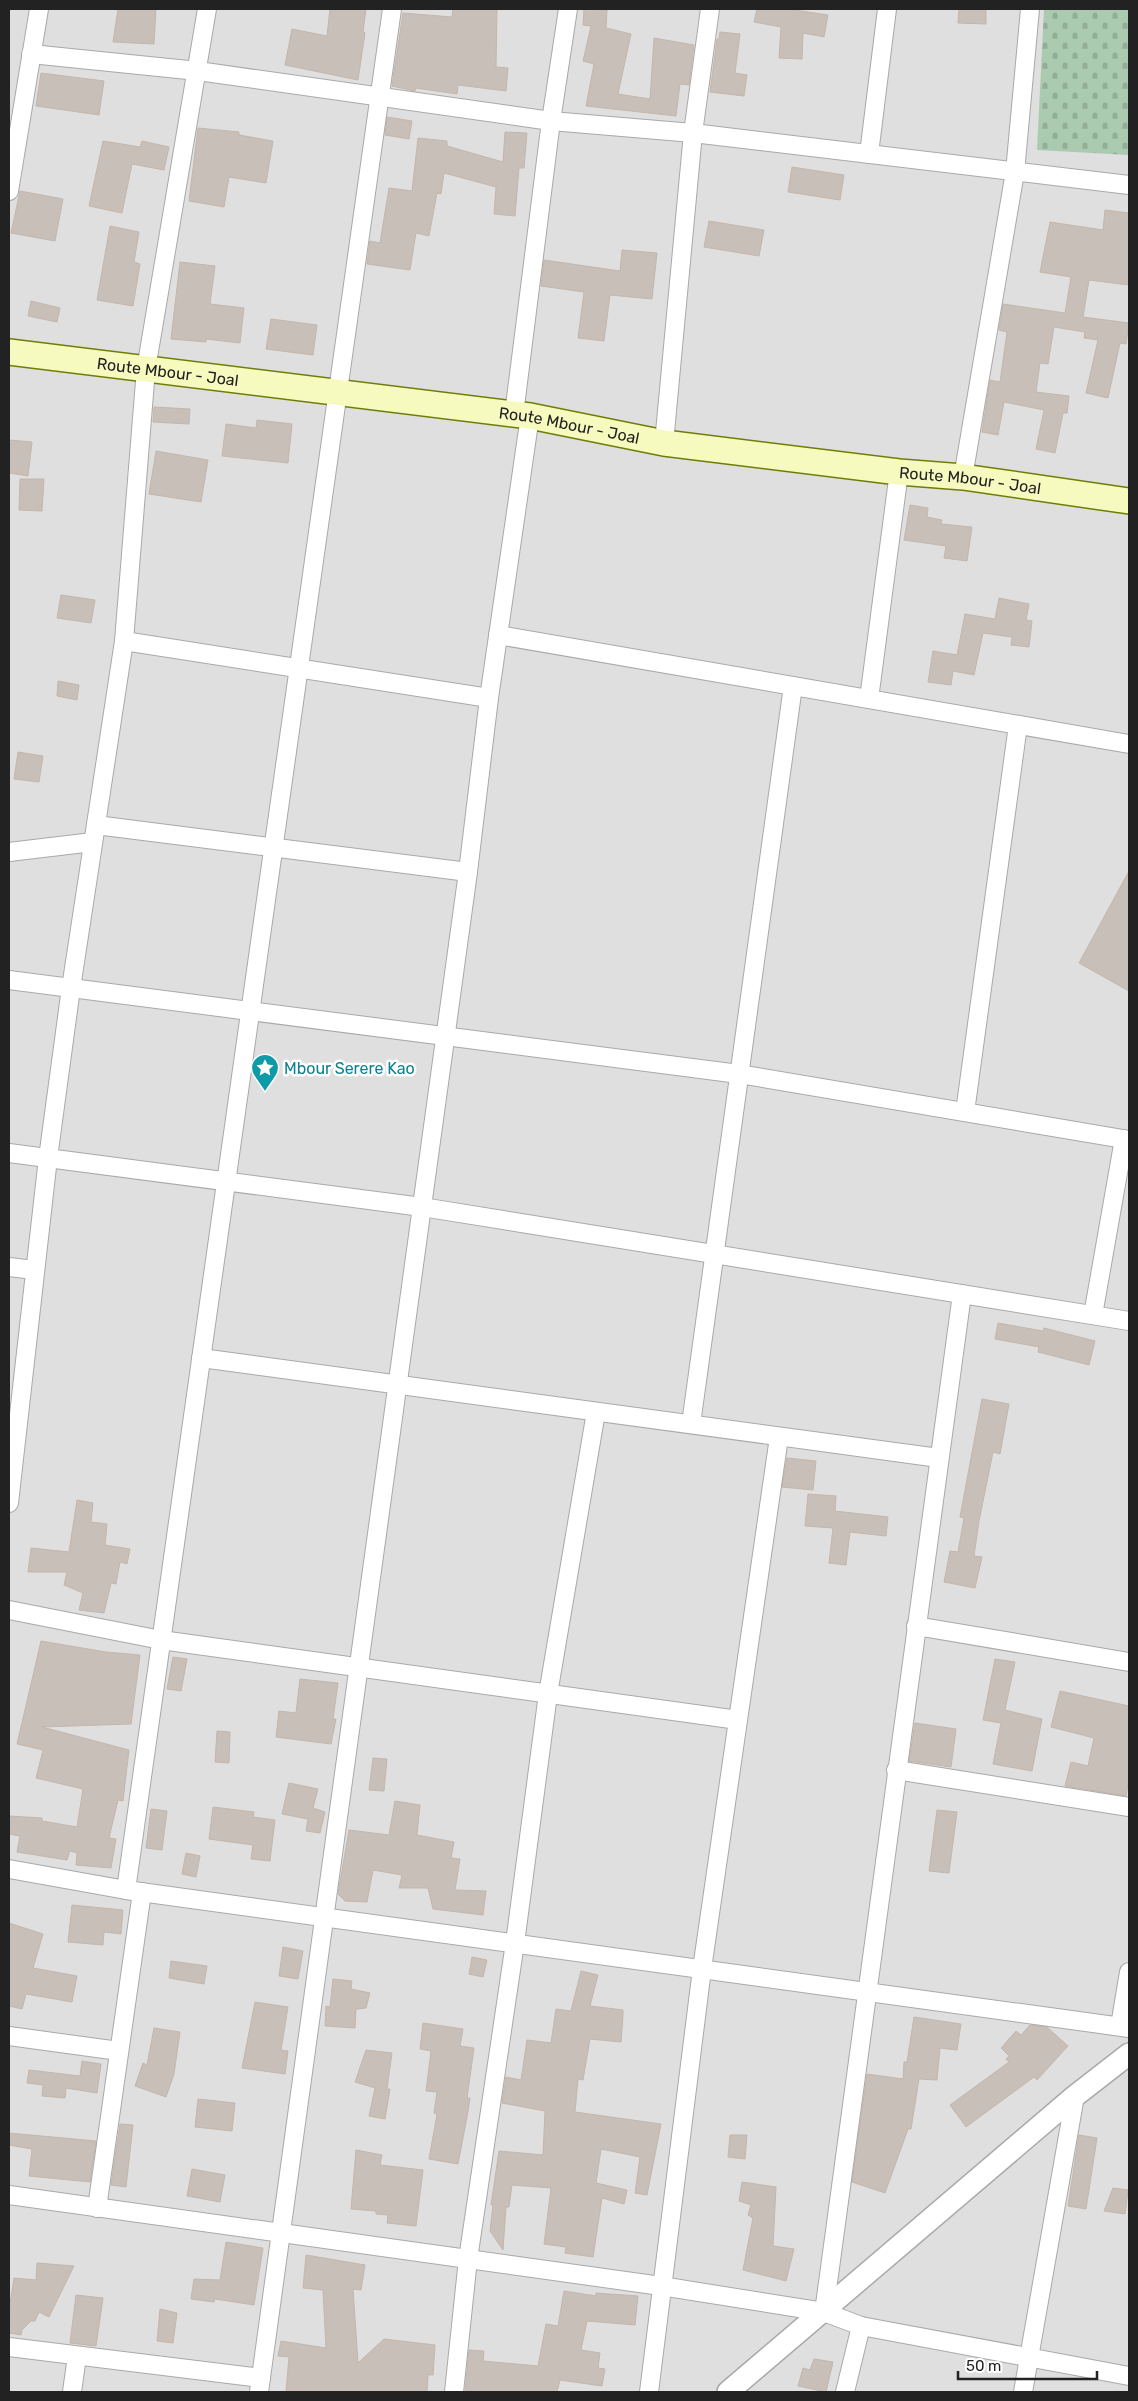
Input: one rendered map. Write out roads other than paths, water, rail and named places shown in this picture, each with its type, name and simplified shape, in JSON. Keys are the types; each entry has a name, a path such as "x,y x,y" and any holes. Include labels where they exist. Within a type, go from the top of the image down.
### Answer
{"main road":[{"name":"Route Mbour - Joal","path":"9,352 522,415 664,443 899,472 962,477 1129,501"}],"street":[{"path":"9,191 39,9"},
{"path":"9,1503 11,1458 48,1158 71,988 124,641 146,369 207,9"},
{"path":"98,2208 120,2051 134,1891 161,1640 392,9"},
{"path":"9,2347 260,2385 468,872 498,635 551,121 568,9"},
{"path":"664,443 693,133 710,9"},
{"path":"869,154 887,9"},
{"path":"962,477 1015,172 1030,9"},
{"path":"31,54 198,71 551,121 693,133 1129,185"},
{"path":"869,699 899,472"},
{"path":"498,635 1129,744"},
{"path":"124,641 489,698"},
{"path":"691,1424 793,686"},
{"path":"965,1112 1018,725"},
{"path":"9,852 95,834 273,847 468,872"},
{"path":"9,980 739,1074 1126,1139 1092,1315"},
{"path":"9,1153 422,1207 1129,1321"},
{"path":"9,1267 35,1270"},
{"path":"824,2312 866,1991 962,1294"},
{"path":"201,1358 940,1458"},
{"path":"454,2392 468,2259 515,1943 548,1694 596,1412"},
{"path":"649,2392 702,1969 779,1437"},
{"path":"9,1610 161,1640 738,1720"},
{"path":"916,1626 1129,1662"},
{"path":"896,1770 1129,1807"},
{"path":"9,1869 134,1891 1125,2027 1129,1972"},
{"path":"9,2036 120,2051"},
{"path":"728,2392 1075,2096 1129,2054"},
{"path":"1024,2392 1075,2096"},
{"path":"9,2195 661,2286 824,2312 862,2326 1030,2359 1129,2376"},
{"path":"845,2392 862,2326"},
{"path":"72,2392 77,2356"}],"place":[{"name":"Mbour Serere Kao","path":"265,1092"}]}
